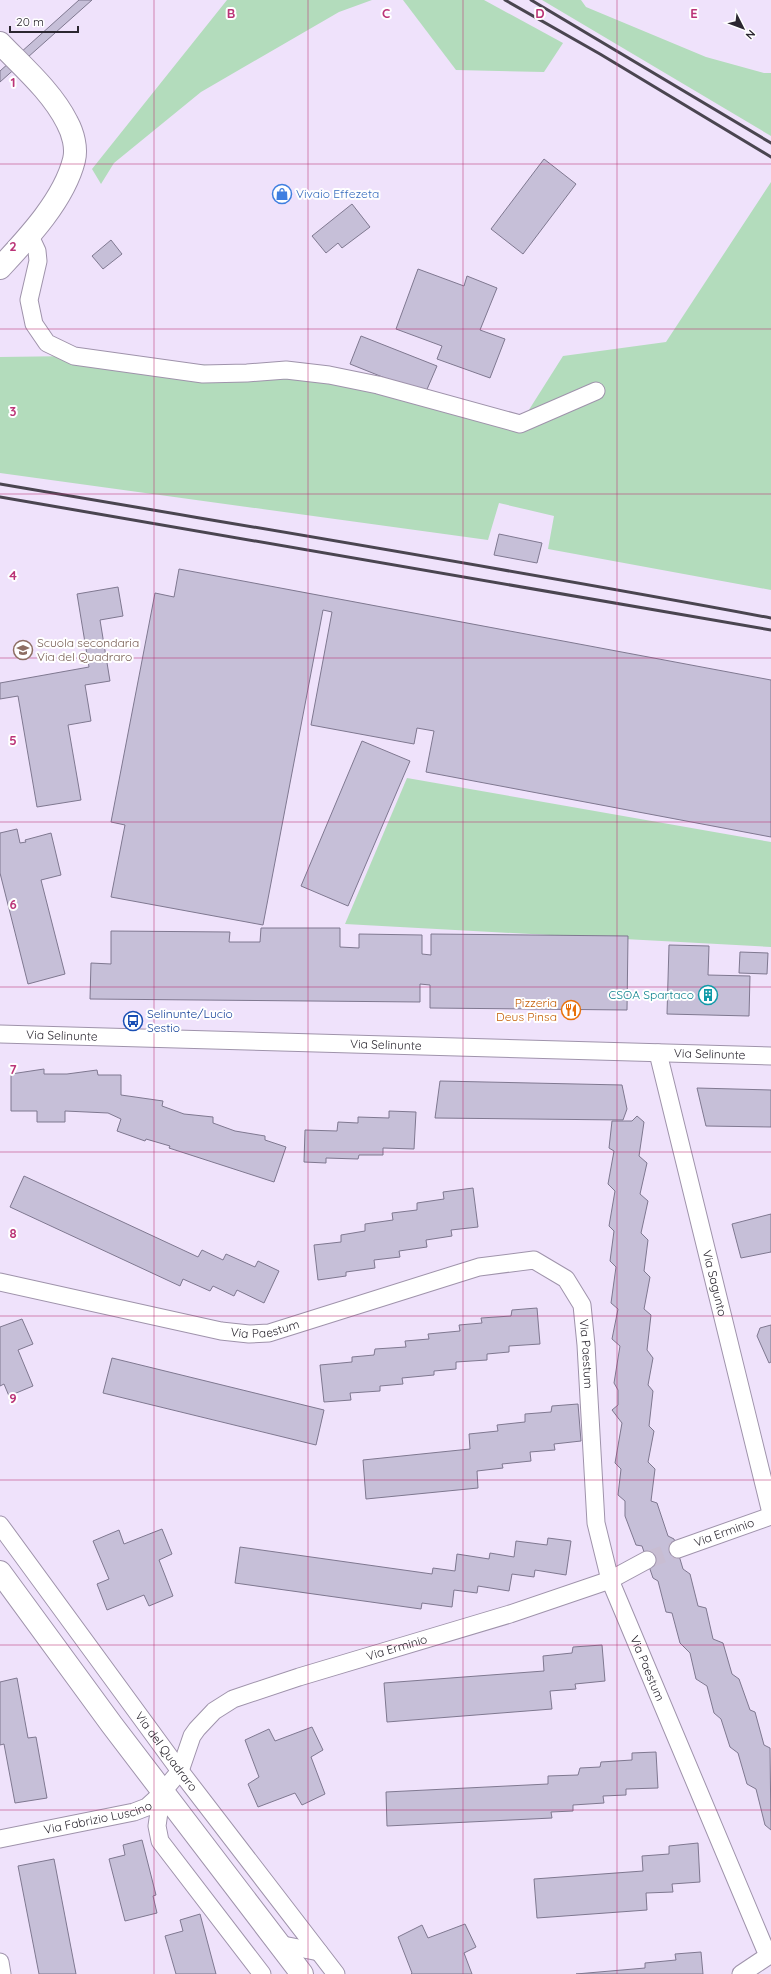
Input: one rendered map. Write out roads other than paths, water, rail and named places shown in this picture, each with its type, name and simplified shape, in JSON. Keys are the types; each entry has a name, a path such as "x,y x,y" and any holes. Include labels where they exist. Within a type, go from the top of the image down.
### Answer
{"main road":[{"path":"0,43 60,110 67,122 75,148 74,160 63,186 30,236 0,268"},
{"path":"0,1572 162,1791 302,1974"}],"street":[{"path":"30,236 37,250 38,260 29,300 34,324 47,343 74,356 203,374 286,370 329,375 378,385 520,424 596,392"},
{"name":"Via Selinunte","path":"0,1034 640,1051 658,1053 771,1056"},
{"name":"Via Sagunto","path":"658,1053 771,1514"},
{"name":"Via Paestum","path":"0,1282 222,1331 256,1335 269,1333 479,1267 534,1260 566,1279 582,1305 586,1345 596,1523 610,1580 768,1956 741,1974"},
{"name":"Via Erminio","path":"678,1549 771,1514"},
{"name":"Via del Quadraro","path":"0,1526 180,1771 336,1974"},
{"name":"Via Erminio","path":"180,1771 192,1736 214,1711 233,1699 299,1677 510,1614 610,1580 647,1560"},
{"name":"Via Fabrizio Luscino","path":"0,1839 140,1810 151,1804 180,1771"},
{"path":"162,1791 158,1826 160,1841 262,1974"},
{"path":"278,1944 319,1952"},
{"path":"0,1962 2,1974"}],"tunnel":[{"path":"647,1560 678,1549"}],"railway":[{"path":"505,0 600,54 771,157"},
{"path":"531,0 771,143"},
{"path":"0,484 482,566 771,618"},
{"path":"0,497 771,630"}],"place":[{"name":"Vivaio Effezeta","path":"282,194"},
{"name":"Scuola secondaria Via del Quadraro","path":"23,650"},
{"name":"CSOA Spartaco","path":"708,995"},
{"name":"Pizzeria Deus Pinsa","path":"571,1010"},
{"name":"Selinunte/Lucio Sestio","path":"133,1021"}]}
